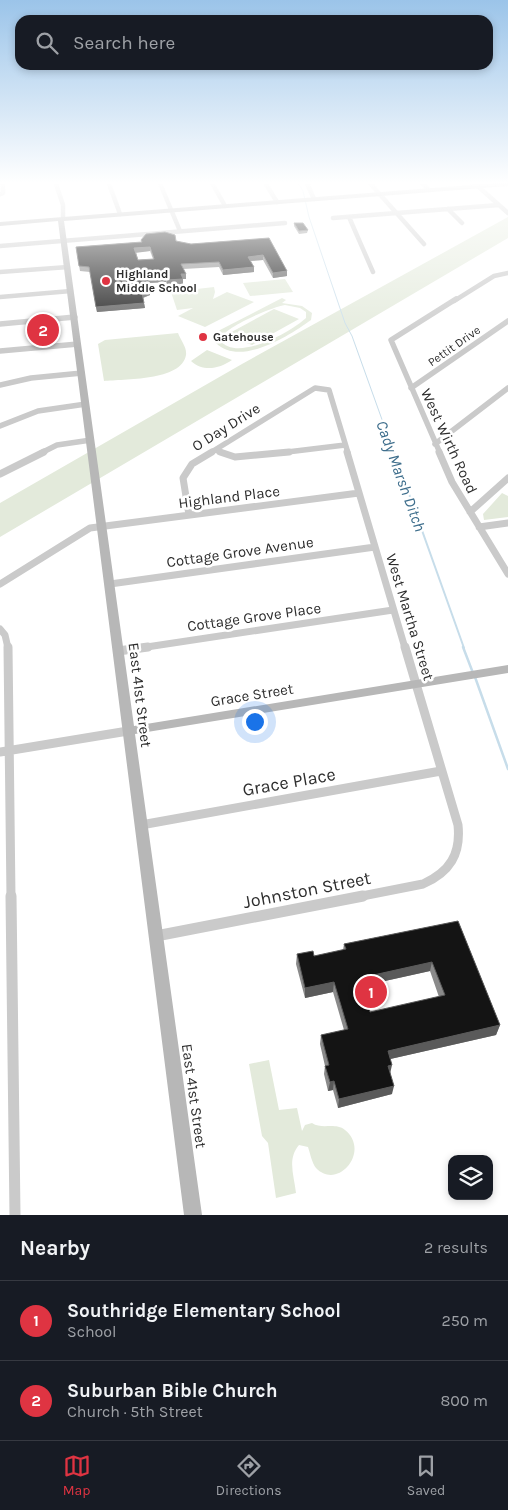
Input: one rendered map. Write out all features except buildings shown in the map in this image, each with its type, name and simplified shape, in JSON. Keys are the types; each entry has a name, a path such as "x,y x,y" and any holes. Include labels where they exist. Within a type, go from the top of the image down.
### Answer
{"street":[{"path":"0,246 94,238"},
{"path":"358,238 373,272"},
{"path":"418,238 424,244"},
{"name":"East 41st Street","path":"64,240 193,1215"},
{"path":"0,272 68,266"},
{"path":"501,267 508,272"},
{"name":"West Wirth Road","path":"508,272 494,276 391,340 452,482 508,574"},
{"path":"0,297 71,291"},
{"path":"0,324 75,317"},
{"name":"Pettit Drive","path":"411,388 508,321"},
{"path":"0,351 78,344"},
{"path":"0,385 25,379 82,372"},
{"name":"West Martha Street","path":"322,387 329,390 460,836 456,859"},
{"name":"O Day Drive","path":"189,515 182,478 192,464 315,388 322,387"},
{"path":"435,444 508,388"},
{"path":"0,426 38,411 86,404"},
{"path":"0,474 57,445 91,440"},
{"path":"215,450 235,457 246,457 345,445"},
{"path":"470,512 508,478"},
{"name":"Highland Place","path":"102,526 359,492"},
{"path":"479,527 508,523"},
{"path":"0,584 90,528 102,526"},
{"name":"Cottage Grove Avenue","path":"110,584 375,547"},
{"name":"Cottage Grove Place","path":"118,651 394,610"},
{"path":"0,630 5,636 8,645 5,751 15,1215"},
{"name":"Grace Street","path":"5,751 508,669"},
{"name":"Grace Place","path":"141,825 441,771"},
{"name":"Johnston Street","path":"156,936 423,884 441,876 456,859"}],"green space":[{"path":"471,238 508,238 0,537 0,503 242,364"},
{"path":"285,279 293,292 250,296 243,283"},
{"path":"214,287 213,299 227,292 254,302 205,327 178,316 193,308 177,310 171,292"},
{"path":"282,298 286,300 282,303 302,306 312,313 311,320 290,334 264,347 251,350 238,352 226,350 216,343 215,336 220,330","holes":["285,305 300,308 306,312 306,318 288,331 263,343 238,348 228,346 220,340 223,335 238,324 270,310"]},
{"path":"274,309 299,319 252,345 226,335"},
{"path":"178,333 185,347 186,355 182,364 174,370 151,377 104,381 98,344 105,340"},
{"path":"207,350 232,360 222,366 211,368 201,367 191,361"},
{"path":"502,493 508,496 508,517 484,520 483,514"},
{"path":"269,1060 279,1110 297,1108 302,1131 305,1125 312,1123 345,1130 352,1139 355,1148 353,1157 348,1165 342,1172 333,1175 325,1174 316,1168 308,1147 299,1145 295,1150 292,1162 296,1193 276,1198 268,1143 262,1136 249,1064"}],"waterway":[{"name":"Cady Marsh Ditch","path":"316,238 345,323 352,336 394,453"},
{"name":"Cady Marsh Ditch","path":"394,452 464,648"},
{"name":"Cady Marsh Ditch","path":"463,647 473,673"},
{"name":"Cady Marsh Ditch","path":"475,677 508,769"}],"place":[{"name":"Highland Middle School","path":"106,281"},
{"name":"Suburban Bible Church","path":"43,330"},
{"name":"Gatehouse","path":"203,337"},
{"name":"Southridge Elementary School","path":"371,992"}]}
